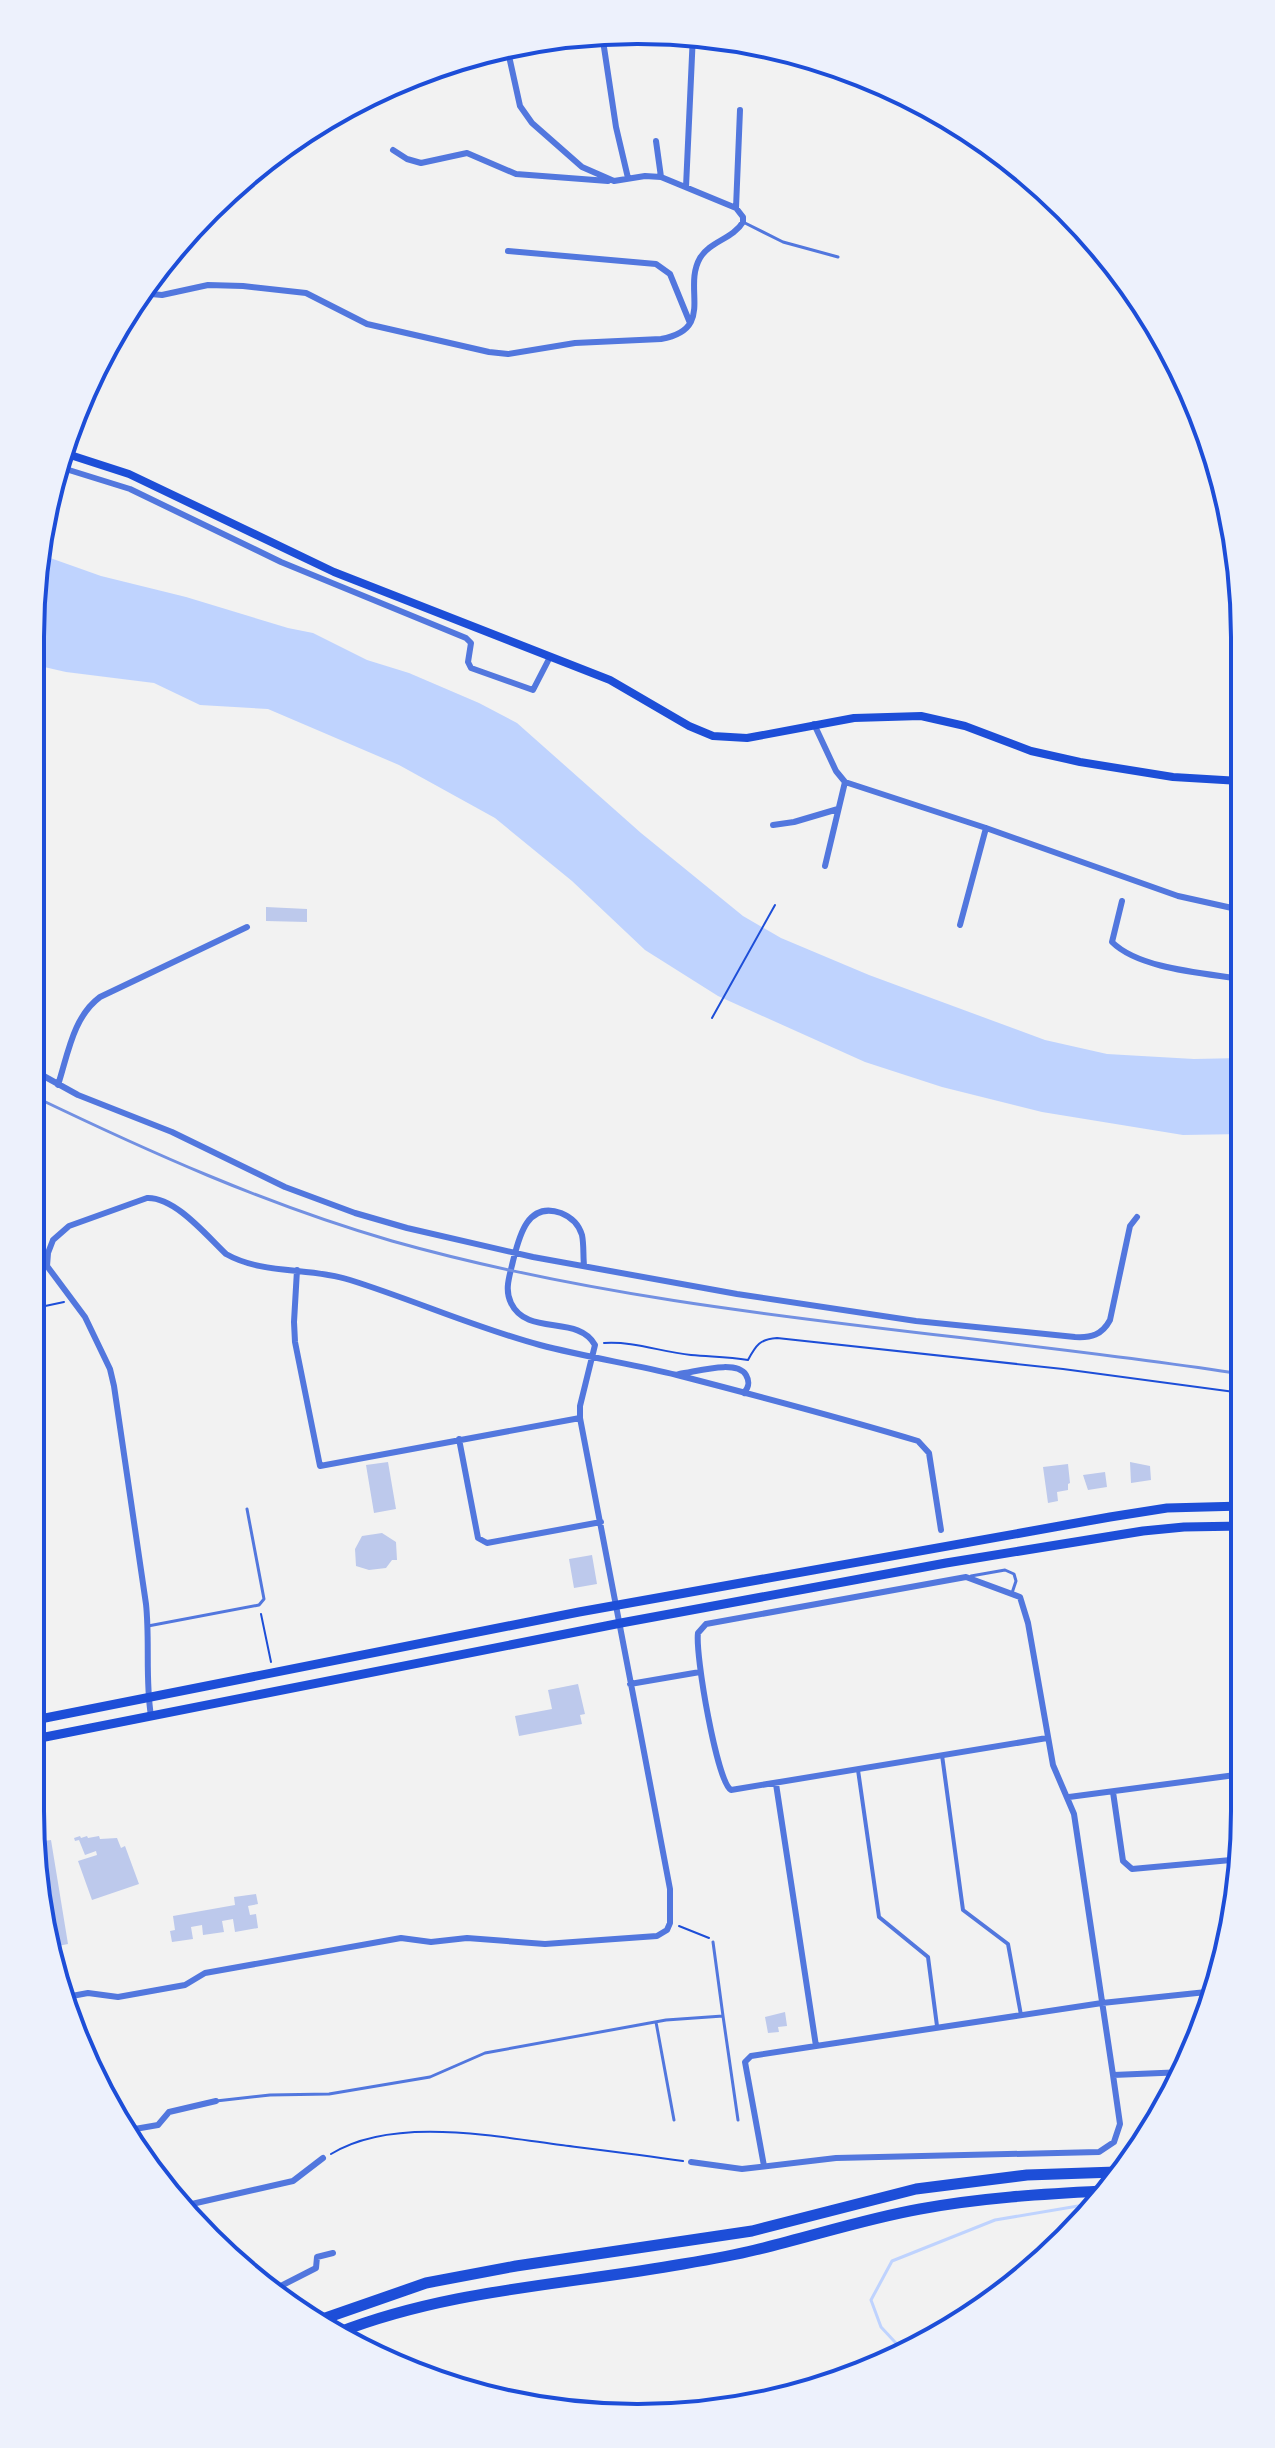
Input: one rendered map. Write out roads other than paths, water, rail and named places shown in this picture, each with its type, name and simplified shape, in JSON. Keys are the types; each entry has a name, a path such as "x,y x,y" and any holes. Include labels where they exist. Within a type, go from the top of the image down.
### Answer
{"highway":[{"path":"329,2317 426,2283 516,2266 752,2231 916,2189 1027,2175 1108,2172"},
{"path":"349,2328 377,2317 434,2302 528,2285 678,2265 751,2251 919,2209 971,2201 1092,2192"}],"main road":[{"path":"72,456 129,474 301,557 610,680 689,726 713,736 747,738 879,715 921,716 965,726 1031,751 1080,762 1173,777 1231,780"},
{"path":"44,1718 273,1668 1110,1517 1197,1506 1231,1506"},
{"path":"44,1737 621,1623 946,1563 1143,1531 1231,1526"}],"street":[{"path":"604,45 616,127 628,178"},
{"path":"686,187 692,47"},
{"path":"509,58 520,106 532,123 582,167 614,181"},
{"path":"736,208 740,110"},
{"path":"656,141 661,177"},
{"path":"154,294 208,285 306,293 367,324 508,354 575,343 661,339 674,337 690,323 696,306 696,266 701,255 738,230 743,222 736,208 661,177 614,181 516,174 467,153 421,163 393,150"},
{"path":"508,251 656,264 670,274 690,323"},
{"path":"68,470 130,489 281,562 466,638 471,643 468,662 471,668 533,690 550,657"},
{"path":"814,724 836,771 845,782 986,828 1129,880 1204,904 1231,908"},
{"path":"825,866 845,782"},
{"path":"773,825 838,809"},
{"path":"960,925 986,828"},
{"path":"1126,889 1129,880"},
{"path":"1122,901 1112,942 1122,952 1151,962 1231,977"},
{"path":"58,1085 78,1022 89,1005 247,927"},
{"path":"44,1077 97,1104 172,1132 285,1187 355,1213 470,1243 645,1279 828,1309 1083,1337 1100,1333 1110,1320 1130,1226 1137,1217"},
{"path":"151,1716 148,1626 114,1386 96,1338 47,1266 53,1240 69,1226 147,1198 171,1203 226,1254 254,1265 315,1271 349,1279 536,1344 676,1375 918,1441 929,1453 941,1530"},
{"path":"73,1996 88,1993 118,1997 185,1985 205,1973 401,1938 431,1942 467,1938 545,1944 584,1943 657,1936 667,1930 670,1923 670,1889 580,1418 580,1406 595,1345 585,1333 525,1318 510,1302 508,1286 524,1225 535,1215 548,1211 563,1214 574,1222 581,1234 584,1265"},
{"path":"297,1270 295,1342 320,1466 580,1418"},
{"path":"676,1375 733,1366 743,1371 748,1380 748,1390 744,1393"},
{"path":"459,1439 478,1538 482,1541 487,1543 601,1522"},
{"path":"691,2162 742,2169 836,2158 1099,2152 1114,2142 1120,2124 1074,1814 1053,1765 1024,1604 1020,1597 966,1577 706,1624 700,1629 697,1637 700,1672 725,1786 733,1791 1047,1738"},
{"path":"630,1684 700,1672"},
{"path":"942,1755 963,1910 1008,1944 1021,2015"},
{"path":"858,1770 879,1917 928,1957 937,2026"},
{"path":"1069,1797 1231,1776"},
{"path":"776,1784 816,2046"},
{"path":"1113,1792 1123,1861 1132,1869 1229,1860"},
{"path":"764,2166 745,2062 751,2056 937,2026 1203,1992"},
{"path":"1113,2075 1170,2073"},
{"path":"137,2129 158,2125 169,2112 216,2101"},
{"path":"193,2204 293,2181 323,2158"},
{"path":"282,2285 316,2268 317,2257 333,2253"}],"lane":[{"path":"743,222 783,242 838,257"},
{"path":"148,1626 259,1605 264,1599 247,1509"},
{"path":"966,1577 1005,1570 1014,1574 1016,1581 1012,1593"},
{"path":"713,1942 738,2120"},
{"path":"216,2101 270,2095 323,2095 430,2077 485,2053 656,2022 723,2016"},
{"path":"656,2022 674,2120"}],"water":[{"path":"49,558 101,576 313,633 367,660 409,673 479,703 517,723 641,833 743,916 781,938 869,975 1045,1040 1107,1054 1231,1058 1231,1134 1183,1135 1042,1112 942,1087 865,1062 718,996 645,950 572,881 495,818 399,765 268,709 200,705 154,683 44,667"}],"waterway":[{"path":"897,2344 881,2327 871,2300 892,2261 995,2220 1081,2206"}],"railway":[{"path":"44,1101 163,1156 299,1211 392,1241 496,1267 708,1306 1231,1372"}]}
